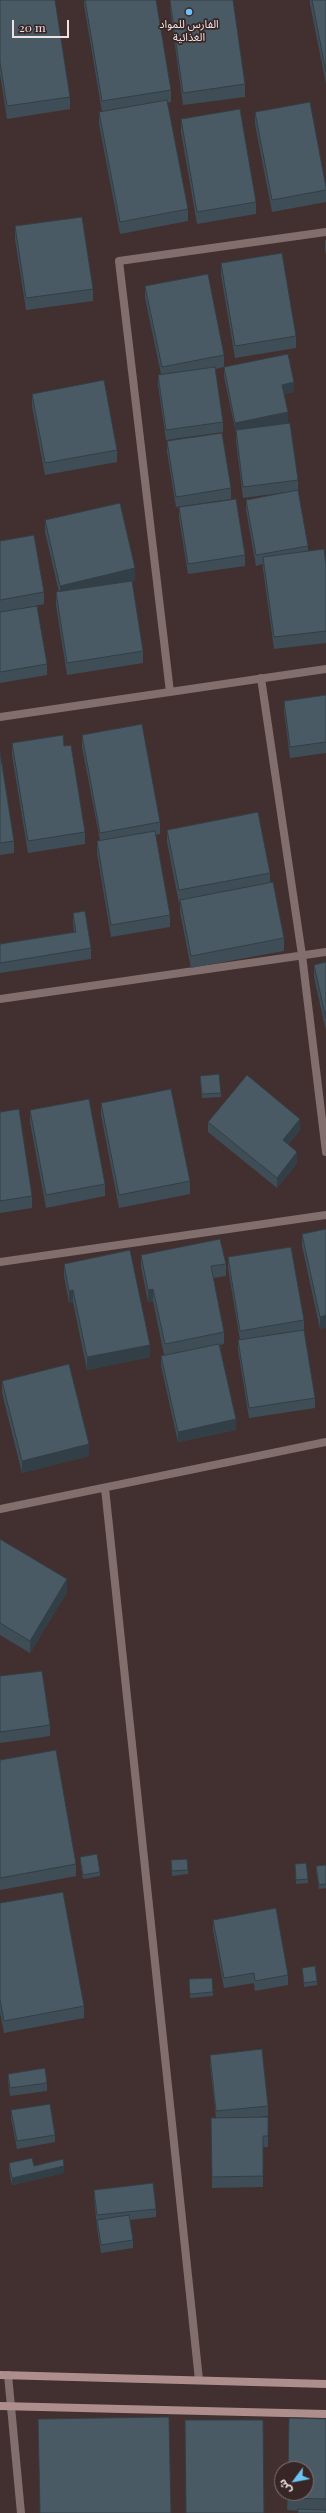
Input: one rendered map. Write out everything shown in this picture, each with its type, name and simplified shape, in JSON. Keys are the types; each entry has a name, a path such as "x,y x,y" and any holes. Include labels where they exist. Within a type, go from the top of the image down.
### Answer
{"main road":[{"path":"4,2375 326,2384"},
{"path":"0,2406 326,2414"}],"street":[{"path":"170,692 119,261 326,232"},
{"path":"0,717 326,669"},
{"path":"261,678 302,955 326,1152"},
{"path":"0,999 326,952"},
{"path":"0,1262 326,1215"},
{"path":"0,1509 326,1442"},
{"path":"105,1488 199,2380"},
{"path":"4,2375 12,2406 21,2513"}],"building":[{"path":"0,0 55,0 70,97 7,106 0,62"},
{"path":"85,0 156,0 171,90 102,101"},
{"path":"170,0 233,0 245,84 183,93"},
{"path":"312,0 326,0 326,72"},
{"path":"167,100 188,209 120,222 99,112"},
{"path":"310,102 326,190 272,200 255,112"},
{"path":"240,109 256,202 197,212 181,119"},
{"path":"82,217 93,289 26,298 15,226"},
{"path":"282,253 296,336 235,346 221,263"},
{"path":"208,274 224,355 162,367 145,286"},
{"path":"288,354 294,382 282,385 288,412 235,423 224,367"},
{"path":"215,367 223,422 166,430 158,375"},
{"path":"104,380 117,450 45,463 32,394"},
{"path":"290,423 298,480 243,487 236,430"},
{"path":"222,433 231,488 176,497 167,441"},
{"path":"298,490 308,546 256,555 246,500"},
{"path":"236,499 245,555 188,564 179,507"},
{"path":"120,503 135,568 60,586 45,520"},
{"path":"34,535 44,592 0,600 0,541"},
{"path":"324,549 326,564 326,631 274,637 263,557"},
{"path":"132,581 143,651 67,663 56,592"},
{"path":"37,606 47,664 0,672 0,612"},
{"path":"326,695 326,742 290,747 284,701"},
{"path":"142,724 160,822 100,833 82,735"},
{"path":"63,735 64,746 71,745 85,832 28,841 12,743"},
{"path":"0,752 14,841 0,843"},
{"path":"258,812 270,873 179,890 167,830"},
{"path":"155,831 170,915 111,925 97,841"},
{"path":"273,882 284,938 191,956 180,900"},
{"path":"85,911 91,948 0,963 0,944 76,932 73,913"},
{"path":"326,962 326,1019 314,965"},
{"path":"219,1074 221,1093 202,1094 200,1076"},
{"path":"247,1075 300,1119 283,1140 297,1152 277,1178 208,1122"},
{"path":"171,1089 190,1181 119,1195 101,1103"},
{"path":"89,1099 105,1184 46,1195 30,1110"},
{"path":"19,1109 32,1196 0,1201 0,1112"},
{"path":"326,1229 326,1315 320,1317 302,1234"},
{"path":"220,1239 226,1264 211,1266 224,1332 165,1344 153,1289 148,1290 141,1255"},
{"path":"291,1247 304,1320 240,1331 228,1257"},
{"path":"130,1250 150,1345 87,1357 73,1290 69,1291 64,1264"},
{"path":"304,1330 315,1398 249,1408 238,1340"},
{"path":"219,1344 236,1419 178,1432 161,1356"},
{"path":"69,1364 89,1444 22,1461 2,1381"},
{"path":"0,1539 67,1579 30,1641 0,1623"},
{"path":"42,1671 50,1725 0,1732 0,1676"},
{"path":"56,1750 76,1864 0,1878 0,1760"},
{"path":"97,1854 100,1872 83,1875 80,1857"},
{"path":"187,1859 188,1870 172,1871 171,1860"},
{"path":"306,1863 308,1879 296,1880 295,1864"},
{"path":"326,1865 326,1884 319,1885 316,1866"},
{"path":"63,1892 84,2006 4,2021 0,2000 0,1903"},
{"path":"276,1908 288,1975 255,1981 254,1973 224,1978 213,1920"},
{"path":"315,1966 317,1981 304,1983 302,1968"},
{"path":"212,1978 213,1992 190,1994 189,1979"},
{"path":"262,2049 268,2106 216,2111 210,2055"},
{"path":"45,2068 47,2083 10,2088 8,2074"},
{"path":"50,2104 55,2135 17,2141 11,2110"},
{"path":"268,2117 268,2136 263,2136 263,2176 212,2177 211,2118"},
{"path":"32,2158 34,2166 63,2159 64,2166 12,2178 9,2163"},
{"path":"153,2183 156,2209 97,2215 94,2190"},
{"path":"129,2215 133,2240 101,2245 97,2220"},
{"path":"169,2417 171,2513 40,2513 38,2419"},
{"path":"289,2418 326,2419 326,2499 314,2499 314,2461 288,2461"},
{"path":"185,2420 263,2420 264,2513 186,2513"},
{"path":"298,2509 326,2510 326,2513 298,2513"}],"place":[{"name":"الفارس للمواد الغذائية","path":"189,12"}]}
